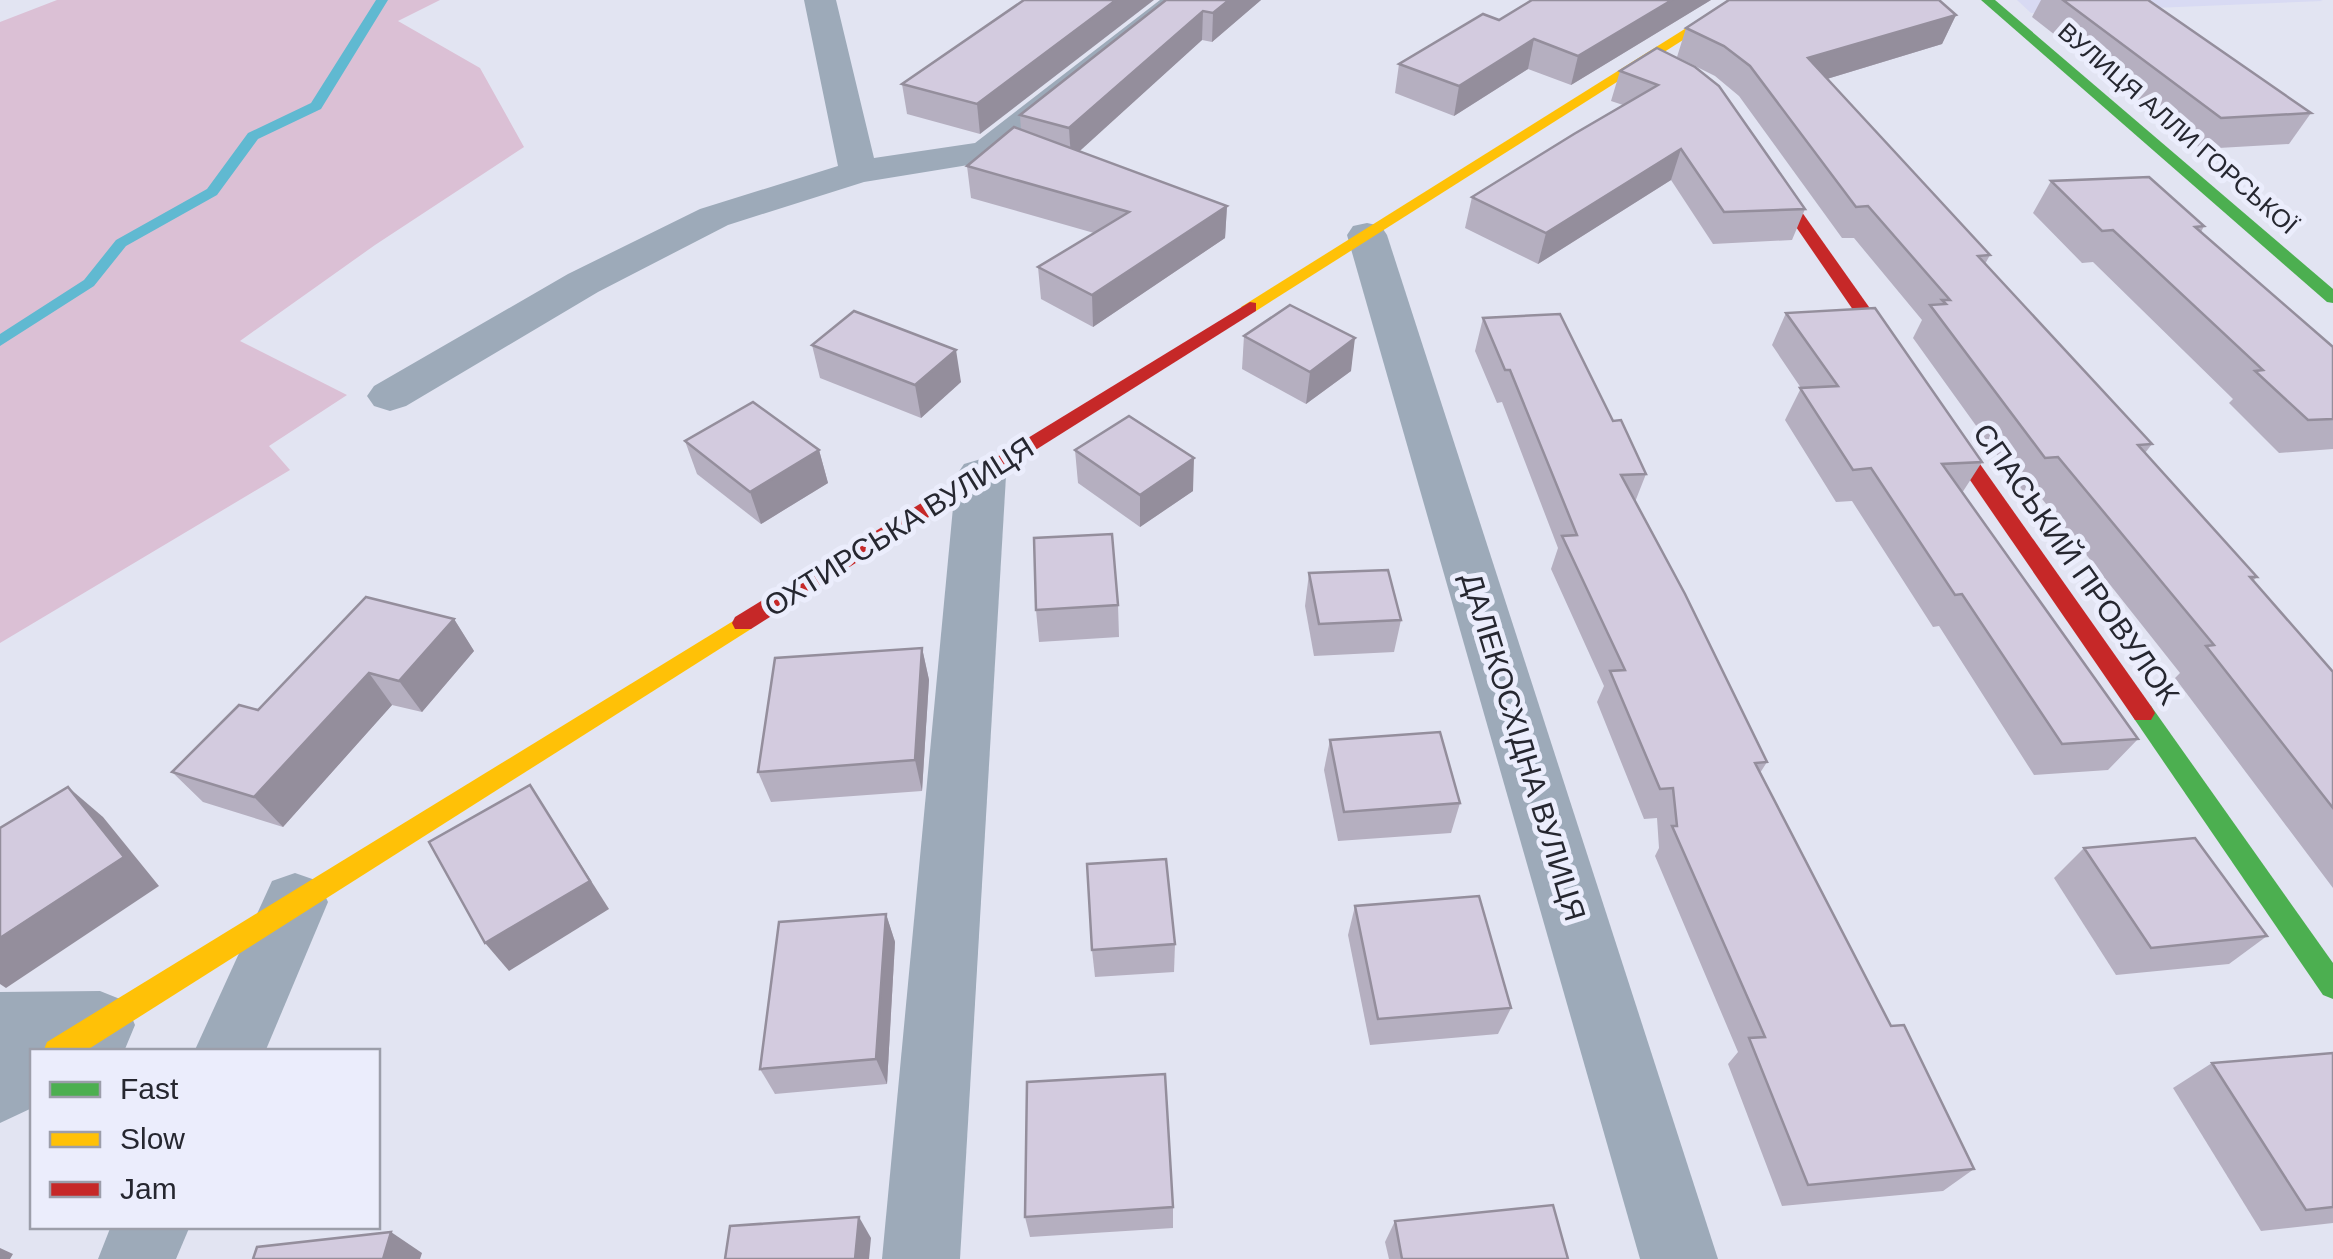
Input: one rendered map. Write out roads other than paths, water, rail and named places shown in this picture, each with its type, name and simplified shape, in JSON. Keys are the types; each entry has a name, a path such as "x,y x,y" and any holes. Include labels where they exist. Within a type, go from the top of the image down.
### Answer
{"street":[{"path":"820,0 858,172"},
{"path":"390,396 583,283 714,216 858,172 986,152 1180,0"},
{"name":"ОХТИРСЬКА ВУЛИЦЯ","path":"78,1038 1740,0"},
{"name":"ВУЛИЦЯ АЛЛИ ГОРСЬКОЇ","path":"1986,0 2333,298"},
{"path":"1642,58 1676,74"},
{"name":"СПАСЬКИЙ ПРОВУЛОК","path":"1741,135 2333,986"},
{"name":"ДАЛЕКОСХІДНА ВУЛИЦЯ","path":"1367,236 1678,1259"},
{"path":"921,1259 981,476"},
{"path":"230,1049 295,902"},
{"path":"0,1026 78,1038"},
{"path":"0,1087 30,1068"},
{"path":"137,1259 151,1229"}],"waterway":[{"path":"0,341 89,283 121,243 212,192 253,136 316,106 382,0"}]}
